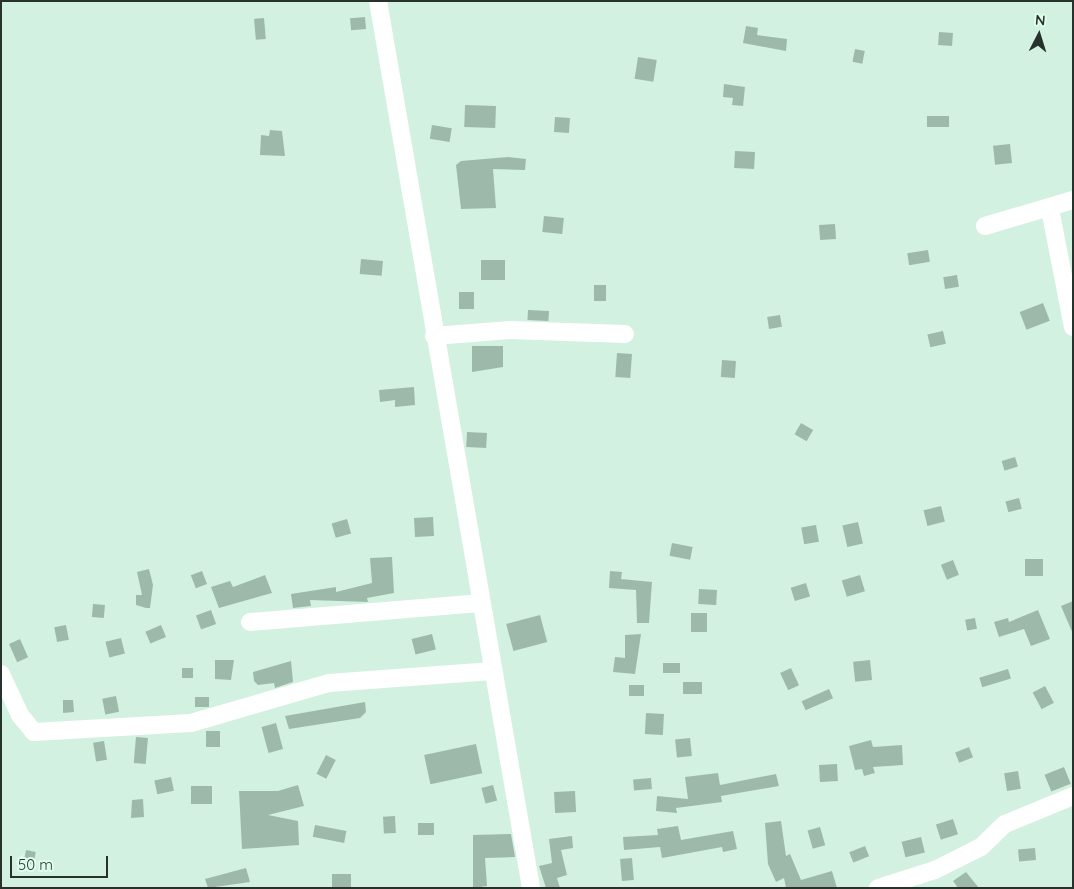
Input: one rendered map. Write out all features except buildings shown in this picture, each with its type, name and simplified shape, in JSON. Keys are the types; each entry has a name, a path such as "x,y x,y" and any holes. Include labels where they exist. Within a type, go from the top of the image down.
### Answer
{"street":[{"path":"378,1 479,603 493,671 531,888"},
{"path":"985,226 1050,209 1073,200"},
{"path":"1050,209 1073,327"},
{"path":"434,336 510,330 625,334"},
{"path":"250,622 479,603"},
{"path":"1,674 20,715 34,732 191,722 329,683 493,671"},
{"path":"878,888 935,870 981,847 1006,824 1073,796"}]}
